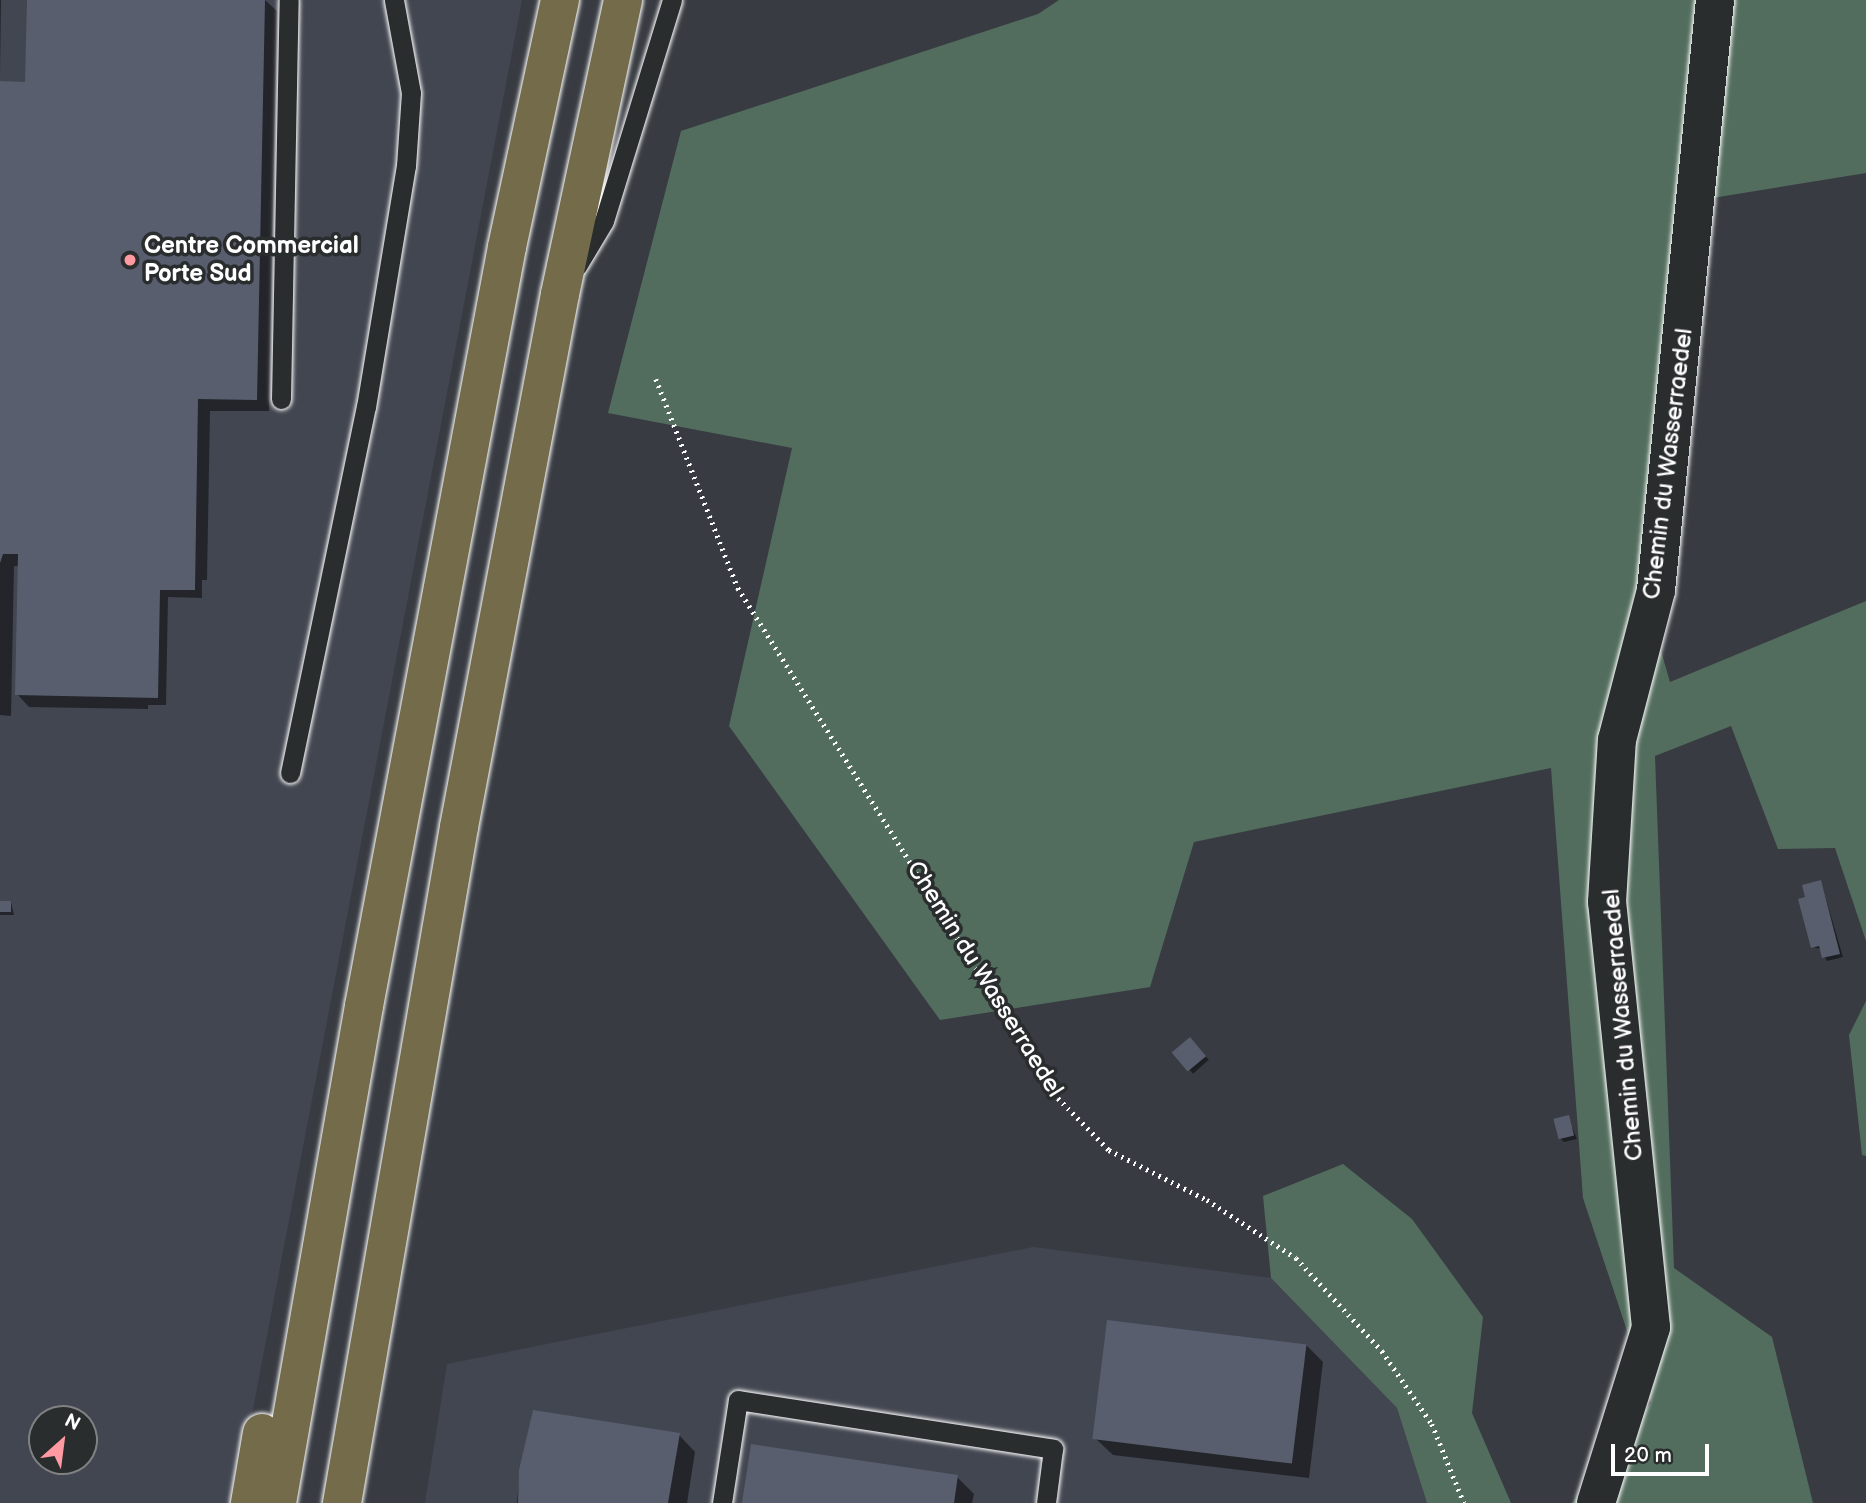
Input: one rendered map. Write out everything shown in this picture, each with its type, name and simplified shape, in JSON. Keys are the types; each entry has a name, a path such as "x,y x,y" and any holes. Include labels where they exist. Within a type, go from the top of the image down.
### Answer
{"highway":[{"path":"277,1503 504,261 560,0"},
{"path":"342,1503 456,841 560,294 623,0"},
{"path":"250,1503 261,1435 300,1367"}],"street":[{"name":"Chemin du Wasserraedel","path":"1596,1503 1651,1327 1607,902 1617,740 1656,590 1715,0"}],"lane":[{"path":"281,399 289,0"},
{"path":"290,773 366,407 405,166 411,93 394,0"},
{"path":"560,294 604,221 672,0"},
{"path":"722,1503 738,1400 1053,1449 1046,1503"}],"path":[{"name":"Chemin du Wasserraedel","path":"656,379 738,589 1058,1098 1109,1150 1207,1200 1296,1258 1382,1351 1432,1424 1464,1503"}],"shaded area":[{"path":"0,0 522,0 235,1503 0,1503"},
{"path":"1033,1247 1271,1278 1397,1408 1427,1503 425,1503 447,1364"}],"green space":[{"path":"1059,0 1866,0 1866,173 1688,202 1642,585 1670,682 1866,601 1866,941 1835,848 1778,849 1731,726 1655,756 1674,1268 1772,1337 1813,1503 1572,1503 1651,1403 1583,1198 1551,768 1194,842 1150,987 940,1020 729,726 792,448 608,413 681,131 1038,14"},
{"path":"1866,1001 1866,1156 1862,1155 1849,1035"},
{"path":"1343,1164 1412,1219 1483,1317 1472,1413 1511,1503 1427,1503 1397,1408 1271,1278 1263,1196"}],"building":[{"name":"Centre Commercial Porte Sud","path":"27,0 265,0 257,400 198,399 195,590 160,590 158,698 15,695 18,554 3,554 0,563 0,81 25,82"},
{"path":"1821,880 1840,954 1822,958 1819,946 1811,948 1798,899 1805,897 1802,885"},
{"path":"0,901 11,901 11,912 0,912"},
{"path":"1190,1037 1206,1056 1188,1072 1172,1052"},
{"path":"1569,1115 1574,1135 1559,1139 1553,1119"},
{"path":"1107,1320 1307,1344 1292,1464 1092,1439"},
{"path":"533,1410 680,1433 668,1503 518,1503 519,1470"},
{"path":"751,1444 958,1475 954,1503 742,1503"}],"place":[{"name":"Centre Commercial Porte Sud","path":"130,260"}]}
